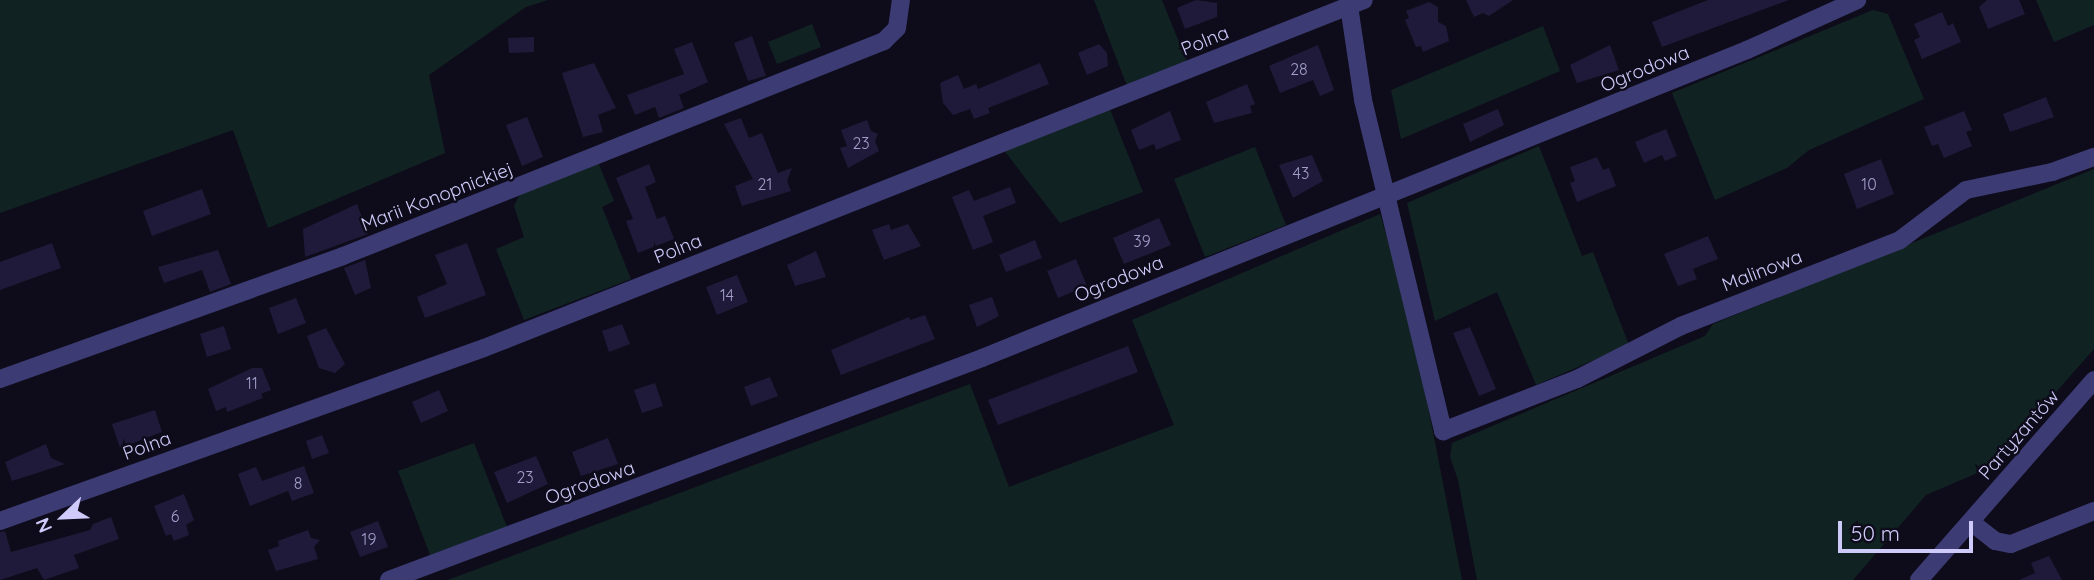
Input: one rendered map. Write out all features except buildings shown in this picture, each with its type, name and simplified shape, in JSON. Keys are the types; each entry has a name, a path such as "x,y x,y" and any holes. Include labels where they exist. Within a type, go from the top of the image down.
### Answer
{"street":[{"name":"Marii Konopnickiej","path":"0,379 343,256 884,41 897,28 901,0"},
{"name":"Ogrodowa","path":"389,580 982,358 1747,50 1857,0"},
{"path":"1357,3 1384,194"},
{"name":"Polna","path":"0,521 484,348 1357,3"},
{"name":"Malinowa","path":"1384,194 1443,431 1577,379 1681,326 1900,240 1966,190 2052,172 2094,157"},
{"name":"Partyzantów","path":"1919,580 2094,380"},
{"path":"1971,522 1995,541 2011,544 2094,511"}],"green space":[{"path":"0,0 548,0 526,7 429,75 445,153 268,228 233,130 0,213"},
{"path":"1094,0 1162,0 1187,62 1127,86"},
{"path":"2036,0 2094,0 2094,25 2054,42"},
{"path":"1873,10 1888,14 1924,99 1809,150 1787,168 1715,200 1672,93"},
{"path":"812,24 821,47 777,64 768,42"},
{"path":"1543,26 1560,71 1401,139 1391,90"},
{"path":"1109,107 1143,192 1060,223 1003,149"},
{"path":"1539,146 1582,256 1593,252 1629,345 1536,385 1497,292 1435,321 1407,203"},
{"path":"1255,147 1286,225 1205,257 1174,179"},
{"path":"598,162 614,201 602,207 631,279 524,320 496,249 524,237 514,206 520,194"},
{"path":"2094,169 2094,349 1989,468 1926,495 1853,580 1477,580 1458,480 1450,457 1452,443 1705,336 1713,324"},
{"path":"1380,214 1410,315 1462,580 448,580 970,384 1009,487 1174,425 1132,320"},
{"path":"474,443 507,527 430,555 398,471"}]}
